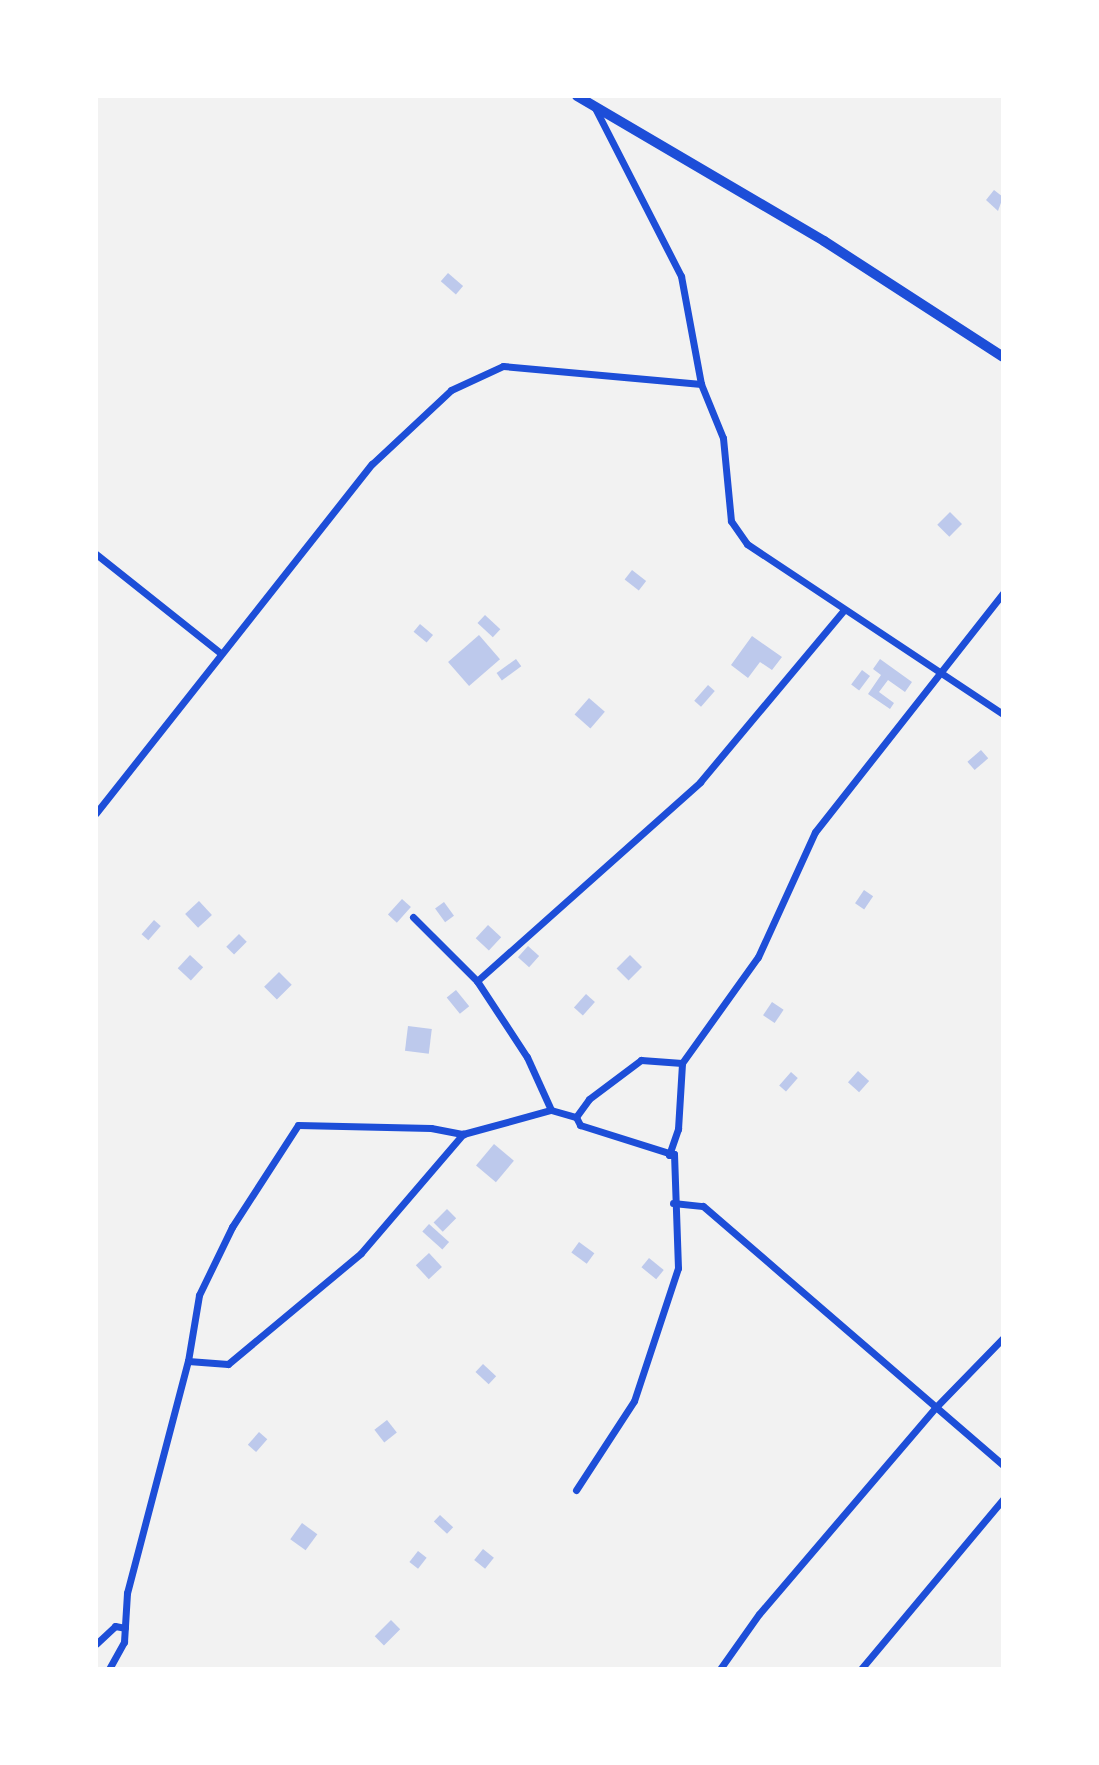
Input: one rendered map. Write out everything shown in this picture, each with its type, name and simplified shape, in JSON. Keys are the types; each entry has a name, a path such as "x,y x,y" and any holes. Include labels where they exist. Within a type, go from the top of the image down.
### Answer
{"main road":[{"path":"577,96 824,241 1003,357"}],"street":[{"path":"593,105 681,276 701,384 723,438 731,521 747,544 1003,714"},
{"path":"96,813 219,652 372,464 451,390 503,366 701,384"},
{"path":"96,554 219,652"},
{"path":"576,1490 642,1384 678,1268 672,1154 678,1129 682,1063 758,957 815,832 1003,593"},
{"path":"477,981 700,782 844,610"},
{"path":"413,917 477,981 527,1057 551,1110"},
{"path":"576,1117 589,1099 641,1060 682,1063"},
{"path":"109,1669 125,1628 127,1593 188,1361 199,1295 232,1227 298,1125 431,1128 463,1134 551,1110 576,1117 580,1125 672,1154"},
{"path":"188,1361 228,1364 361,1253 463,1134"},
{"path":"673,1203 703,1206 1003,1465"},
{"path":"720,1669 759,1614 936,1407 1003,1338"},
{"path":"861,1669 1003,1499"},
{"path":"96,1644 115,1626 125,1628"}],"building":[{"path":"994,190 1003,197 998,211 986,200"},
{"path":"448,273 463,286 456,294 441,281"},
{"path":"950,512 962,524 949,537 937,525"},
{"path":"632,570 646,581 639,591 625,579"},
{"path":"485,615 500,629 493,637 477,623"},
{"path":"420,624 433,635 427,643 414,632"},
{"path":"479,635 500,659 469,686 448,662"},
{"path":"752,636 782,657 772,670 760,662 748,678 731,665"},
{"path":"516,659 521,666 502,680 497,673"},
{"path":"880,659 912,682 905,692 888,680 879,692 894,703 890,709 868,694 881,675 873,669"},
{"path":"862,670 870,676 859,690 851,684"},
{"path":"708,685 715,691 701,707 694,701"},
{"path":"589,698 605,712 590,728 575,715"},
{"path":"981,750 988,758 975,770 967,762"},
{"path":"864,890 873,896 864,909 855,903"},
{"path":"402,899 411,907 397,923 388,915"},
{"path":"199,901 212,915 198,928 185,914"},
{"path":"444,902 454,916 445,922 435,908"},
{"path":"154,920 161,926 148,940 142,934"},
{"path":"488,925 501,937 489,950 476,938"},
{"path":"239,934 247,942 234,955 226,947"},
{"path":"528,946 539,956 529,967 518,957"},
{"path":"190,955 203,967 191,980 178,968"},
{"path":"630,955 642,967 629,980 617,968"},
{"path":"279,972 292,985 277,1000 264,987"},
{"path":"456,990 469,1006 460,1014 447,998"},
{"path":"586,994 595,1002 583,1015 574,1007"},
{"path":"772,1002 784,1010 775,1023 763,1015"},
{"path":"408,1026 432,1029 429,1054 405,1051"},
{"path":"858,1071 869,1081 859,1092 848,1082"},
{"path":"791,1072 798,1078 786,1091 779,1086"},
{"path":"494,1144 514,1161 496,1182 476,1165"},
{"path":"447,1209 456,1218 443,1232 434,1222"},
{"path":"429,1224 449,1242 442,1249 422,1231"},
{"path":"579,1242 594,1253 587,1264 571,1253"},
{"path":"429,1253 442,1267 429,1279 416,1265"},
{"path":"649,1258 664,1270 656,1279 641,1267"},
{"path":"483,1364 496,1376 489,1384 475,1372"},
{"path":"387,1420 397,1433 384,1442 374,1430"},
{"path":"259,1432 267,1439 256,1452 248,1445"},
{"path":"440,1515 453,1527 447,1534 434,1522"},
{"path":"302,1523 317,1534 306,1550 290,1539"},
{"path":"483,1549 494,1558 485,1569 474,1560"},
{"path":"418,1551 427,1558 418,1569 409,1562"},
{"path":"391,1620 400,1629 384,1645 375,1636"}]}
